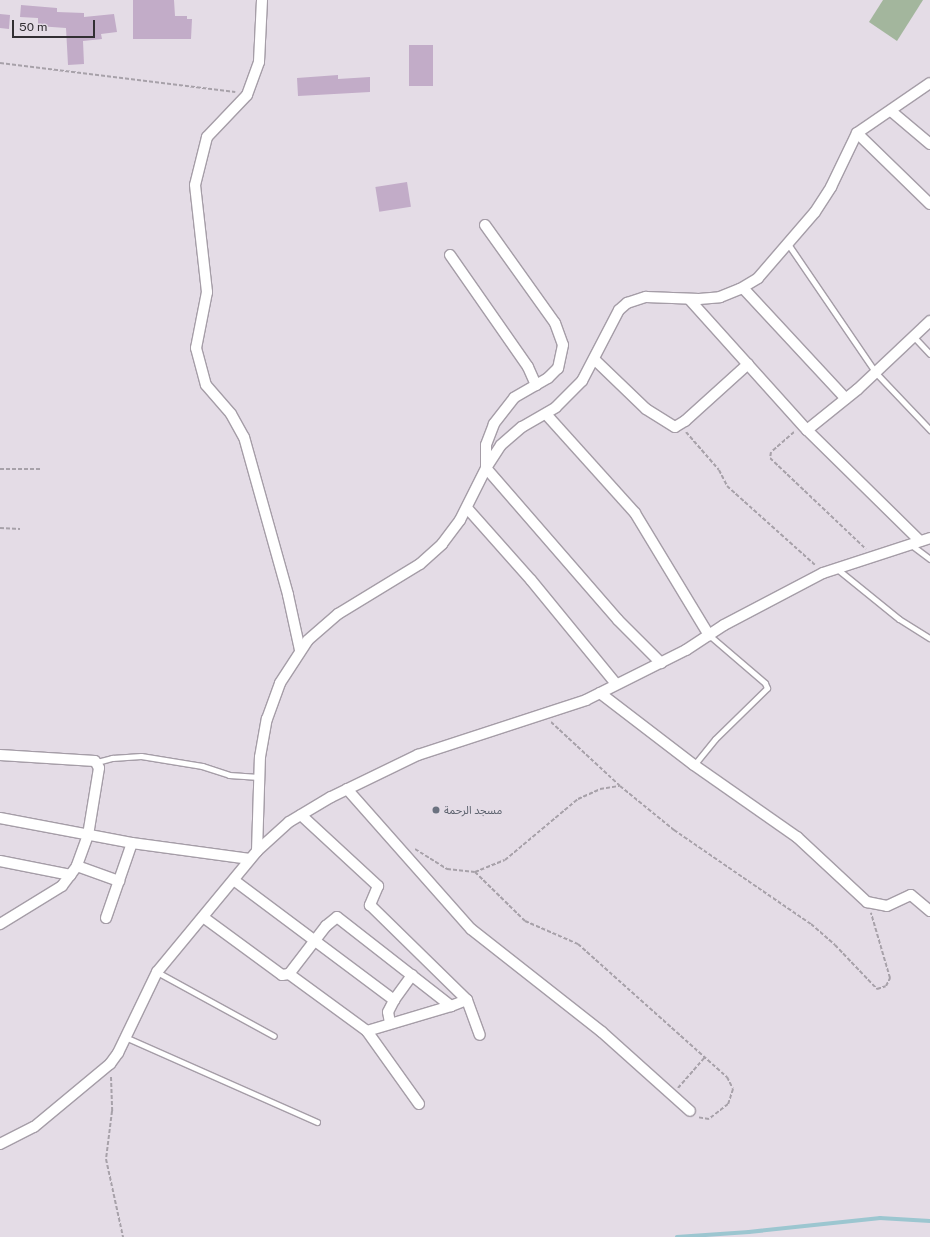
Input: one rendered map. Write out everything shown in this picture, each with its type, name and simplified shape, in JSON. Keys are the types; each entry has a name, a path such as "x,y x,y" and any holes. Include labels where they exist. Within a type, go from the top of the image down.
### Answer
{"street":[{"path":"262,0 259,62 247,95 207,137 195,185 206,292 196,348 206,385 231,414 244,437 288,595 300,650"},
{"path":"257,851 259,777 267,719 280,683 300,650 338,614 432,554 452,533 467,508 486,468 511,436 546,414 574,390 594,359 614,318 628,304 646,297 689,299 720,297 743,288 766,271 823,200 857,133 871,121 891,111 930,83"},
{"path":"891,111 930,144"},
{"path":"857,133 930,204"},
{"path":"485,225 555,323 562,337 563,353 558,368 509,403 494,424 486,445 486,468 618,620 661,663"},
{"path":"450,255 528,367 536,385"},
{"path":"743,288 846,399"},
{"path":"689,299 805,427 915,543"},
{"path":"805,427 846,399 876,373 930,321"},
{"path":"594,359 646,409 672,426 680,425 748,364"},
{"path":"546,414 635,513 657,546 695,615 710,635"},
{"path":"467,508 532,580 616,684"},
{"path":"0,1144 34,1127 110,1064 157,972 235,881 257,851 279,830 301,815 347,789 443,746 600,694 616,684 661,663 823,573 930,538"},
{"path":"600,694 694,765 797,837 867,902 887,906 911,895 930,911"},
{"path":"0,756 97,762 99,773 88,835 77,866 62,886 0,924"},
{"path":"347,789 471,929 602,1032 690,1111"},
{"path":"301,815 378,886 370,905 467,1000 480,1035"},
{"path":"0,818 132,843 250,859"},
{"path":"106,918 132,843"},
{"path":"0,861 71,875"},
{"path":"77,866 119,881"},
{"path":"235,881 394,1000"},
{"path":"203,917 282,975 290,974 367,1031 418,1104"},
{"path":"290,974 315,940 334,918 337,917 450,1006"},
{"path":"390,1023 388,1012 394,1000 412,975"},
{"path":"367,1031 467,1000"}],"lane":[{"path":"788,244 876,373 930,430"},
{"path":"914,337 930,354"},
{"path":"915,543 930,559"},
{"path":"836,568 900,619 930,638"},
{"path":"694,765 715,739 767,688 765,683 710,635"},
{"path":"97,762 112,758 141,756 202,766 229,776 259,777"},
{"path":"157,972 274,1036"},
{"path":"125,1037 317,1122"}],"path":[{"path":"0,63 128,80 217,88 247,95"},
{"path":"680,425 719,470 727,486 823,573"},
{"path":"805,427 771,452 770,458 874,556"},
{"path":"0,469 42,469"},
{"path":"0,528 20,529"},
{"path":"543,714 620,786 674,830 795,912 835,945 873,986 882,988 890,982 889,972 867,902"},
{"path":"410,846 447,869 475,872 505,860 578,799 600,789 620,786"},
{"path":"475,872 525,921 578,944 705,1057 731,1083 732,1097 724,1108 709,1119 703,1120 690,1111"},
{"path":"672,1095 705,1057"},
{"path":"110,1064 112,1111 106,1159 123,1237"}],"green space":[{"path":"883,0 923,0 897,41 869,22"}],"building":[{"path":"133,0 174,0 175,16 187,16 187,19 192,19 191,39 133,39"},
{"path":"21,5 57,8 57,12 84,13 84,17 114,14 117,32 101,34 102,39 83,41 84,64 68,65 66,28 38,26 38,18 20,17"},
{"path":"0,14 10,15 9,29 0,28"},
{"path":"409,45 433,45 433,86 409,86"},
{"path":"338,75 338,79 370,77 370,92 298,96 297,78"},
{"path":"407,182 411,207 379,212 375,187"}],"waterway":[{"path":"677,1237 749,1232 880,1218 930,1221"}],"place":[{"name":"مسجد الرحمة","path":"436,810"}]}
